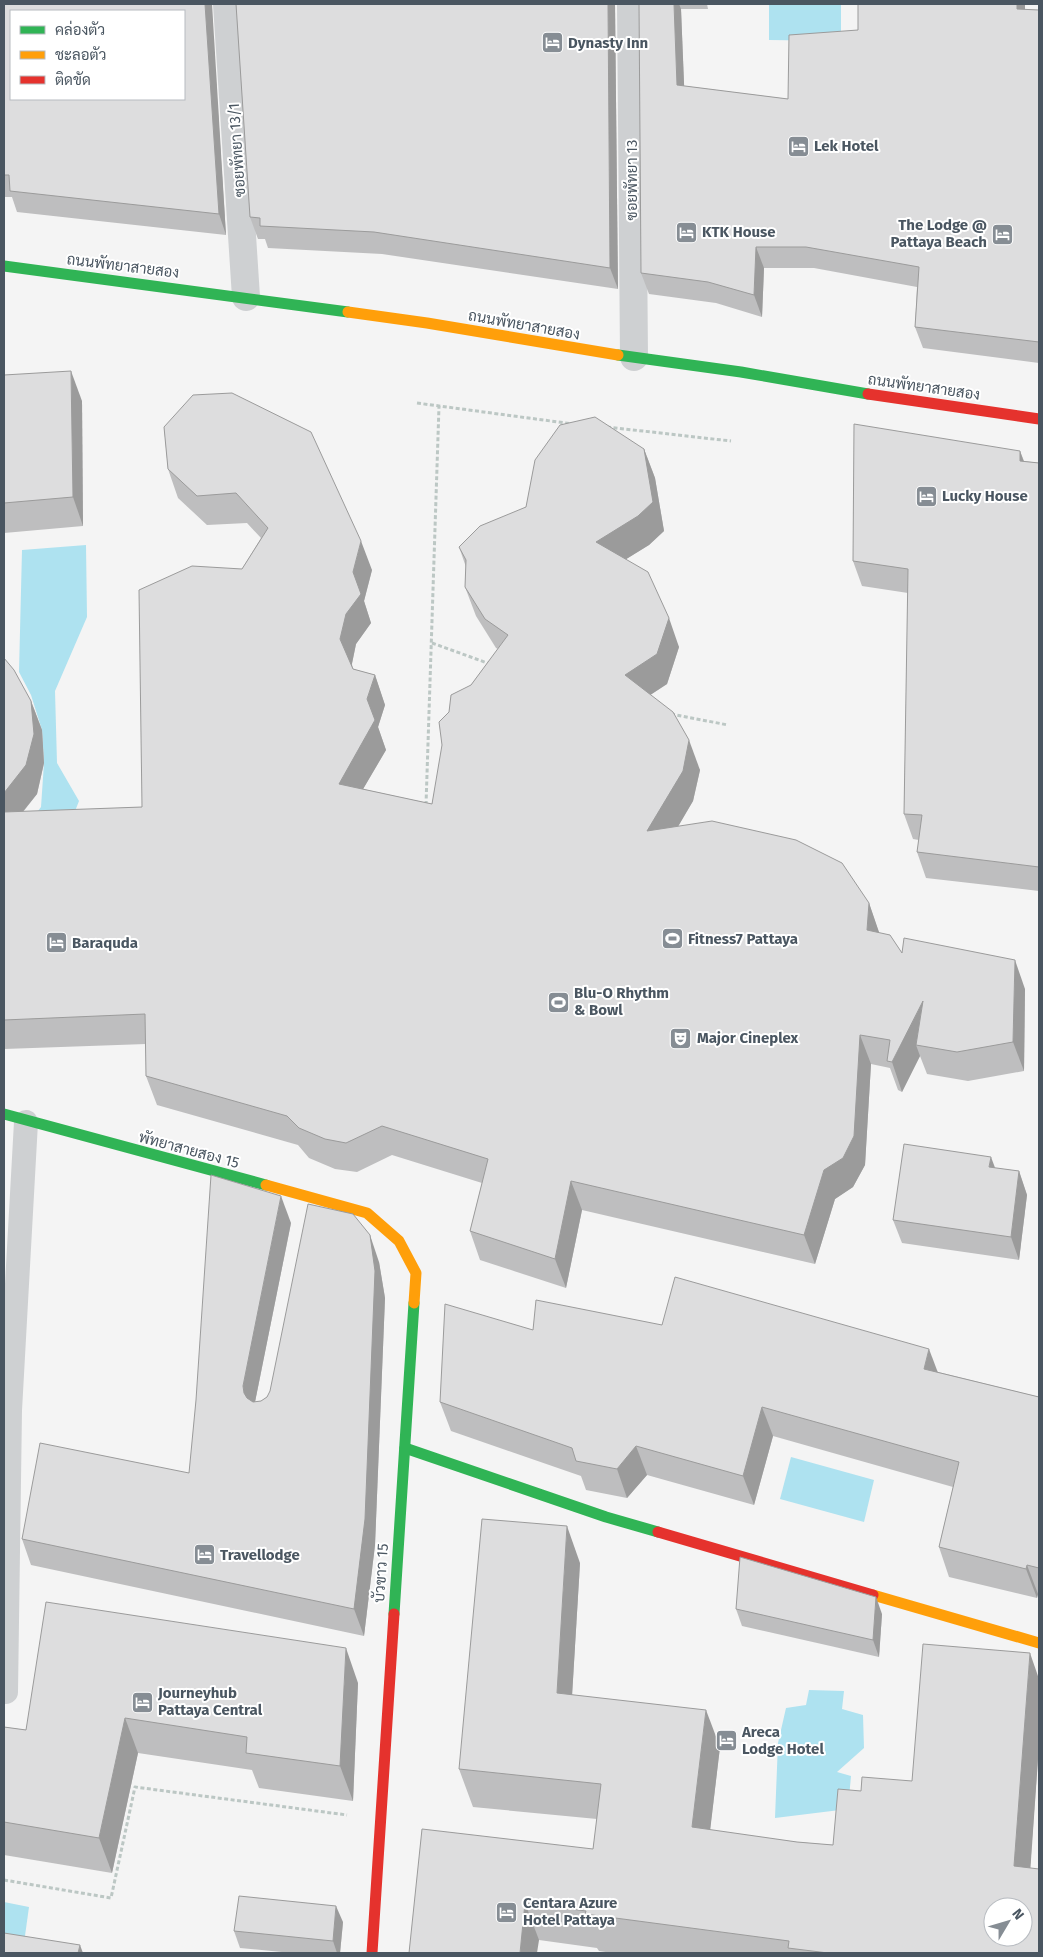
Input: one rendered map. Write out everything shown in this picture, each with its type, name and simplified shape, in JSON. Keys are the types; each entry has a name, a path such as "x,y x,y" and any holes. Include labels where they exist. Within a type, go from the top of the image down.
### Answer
{"street":[{"name":"ซอยพัทยา 13/1","path":"227,4 246,297"},
{"name":"ซอยพัทยา 13","path":"631,4 634,356"},
{"name":"ถนนพัทยาสายสอง","path":"4,266 246,297 427,323 586,351 634,356 1039,419"},
{"name":"พัทยาสายสอง 15","path":"4,1114 308,1207 367,1213"},
{"name":"บัวขาว 15","path":"367,1213 399,1241 416,1273 372,1953"},
{"path":"404,1448 606,1517 1039,1643"}],"lane":[{"path":"6,1692 10,1410 26,1122"}],"path":[{"path":"417,403 575,424"},
{"path":"426,810 440,406"},
{"path":"604,427 731,440"},
{"path":"432,643 495,666"},
{"path":"663,712 728,725"},
{"path":"4,1880 111,1898 135,1787 381,1819"}],"water":[{"path":"769,4 841,4 841,41 769,40"},
{"path":"86,545 87,617 55,691 57,763 79,801 68,829 35,815 41,807 44,763 42,730 31,695 19,672 22,550"},
{"path":"791,1457 874,1480 864,1522 780,1499"},
{"path":"809,1690 844,1691 842,1709 863,1715 864,1748 837,1772 851,1776 848,1809 775,1818 778,1743 786,1708 806,1705"},
{"path":"4,1902 29,1907 24,1943 4,1939"}],"building":[{"path":"4,4 205,4 219,214 10,191 9,175 4,175"},
{"path":"236,4 608,4 610,268 374,232 260,226 260,218 250,217"},
{"path":"639,4 674,4 677,85 788,99 789,35 858,30 858,4 1017,4 1017,9 1039,10 1039,342 915,327 919,267 806,247 756,247 754,295 708,282 641,273"},
{"path":"71,371 73,497 4,503 4,375"},
{"path":"232,393 311,432 361,541 353,572 361,594 346,614 340,639 353,669 375,675 367,699 375,720 339,784 432,804 442,745 439,722 449,712 451,695 471,685 508,635 485,619 465,587 466,560 459,547 480,526 526,507 535,460 560,425 595,417 644,449 653,502 638,516 596,542 648,572 669,618 657,654 625,675 673,712 689,740 683,771 647,831 712,821 796,840 842,863 869,903 867,930 890,935 902,953 904,938 1015,960 1013,1042 957,1052 916,1045 923,1001 892,1062 887,1061 890,1040 860,1035 854,1136 843,1158 824,1170 804,1235 571,1181 555,1259 470,1231 488,1159 382,1126 346,1143 325,1139 299,1128 287,1116 146,1076 145,1014 4,1020 4,812 142,807 139,590 192,566 242,569 268,528 236,493 197,496 168,469 164,427 193,395"},
{"path":"854,424 1020,451 1020,461 1039,463 1039,867 917,852 922,815 904,814 908,569 853,561"},
{"path":"4,658 14,670 31,701 34,734 26,765 4,793"},
{"path":"904,1144 991,1157 989,1167 1019,1171 1011,1237 893,1220"},
{"path":"211,1175 281,1196 243,1386 247,1398 253,1402 261,1401 267,1397 270,1391 308,1204 353,1214 370,1235 375,1271 365,1519 354,1609 22,1539 40,1443 189,1473 196,1400"},
{"path":"675,1277 929,1349 924,1369 1039,1397 1039,1568 1027,1565 1026,1569 939,1547 959,1462 762,1407 743,1476 636,1446 617,1469 576,1461 572,1448 440,1402 445,1304 533,1330 536,1300 662,1325"},
{"path":"482,1519 567,1526 557,1693 706,1710 692,1827 797,1842 833,1845 838,1789 861,1791 862,1777 912,1781 923,1644 1030,1653 1014,1866 1039,1869 1039,1953 828,1953 788,1948 789,1941 585,1914 586,1911 525,1903 520,1953 409,1953 422,1829 593,1849 601,1784 459,1769"},
{"path":"740,1557 876,1597 873,1640 736,1609"},
{"path":"46,1602 346,1648 340,1766 246,1753 247,1737 125,1718 99,1838 4,1822 4,1727 26,1730"},
{"path":"239,1896 336,1906 333,1941 234,1931"},
{"path":"4,1933 80,1945 78,1953 4,1953"}],"traffic: fast":[{"path":"4,266 348,312"},
{"path":"618,355 741,372 868,394"},
{"path":"4,1114 266,1185"},
{"path":"394,1614 414,1303"},
{"path":"405,1448 606,1517 658,1532"}],"traffic: slow":[{"path":"348,312 427,323 618,355"},
{"path":"266,1185 367,1213 399,1241 416,1273 414,1303"},
{"path":"873,1595 1039,1643"}],"traffic: jam":[{"path":"868,394 1039,419"},
{"path":"658,1532 873,1595"},
{"path":"372,1953 394,1614"}],"place":[{"name":"Dynasty Inn","path":"552,43"},
{"name":"Lek Hotel","path":"798,146"},
{"name":"KTK House","path":"686,232"},
{"name":"The Lodge @ Pattaya Beach","path":"1003,234"},
{"name":"Lucky House","path":"926,496"},
{"name":"Fitness7 Pattaya","path":"672,939"},
{"name":"Baraquda","path":"56,943"},
{"name":"Blu-O Rhythm & Bowl","path":"558,1002"},
{"name":"Major Cineplex","path":"681,1038"},
{"name":"Travellodge","path":"204,1555"},
{"name":"Journeyhub Pattaya Central","path":"142,1702"},
{"name":"Areca Lodge Hotel","path":"726,1741"},
{"name":"Centara Azure Hotel Pattaya","path":"507,1912"}]}
